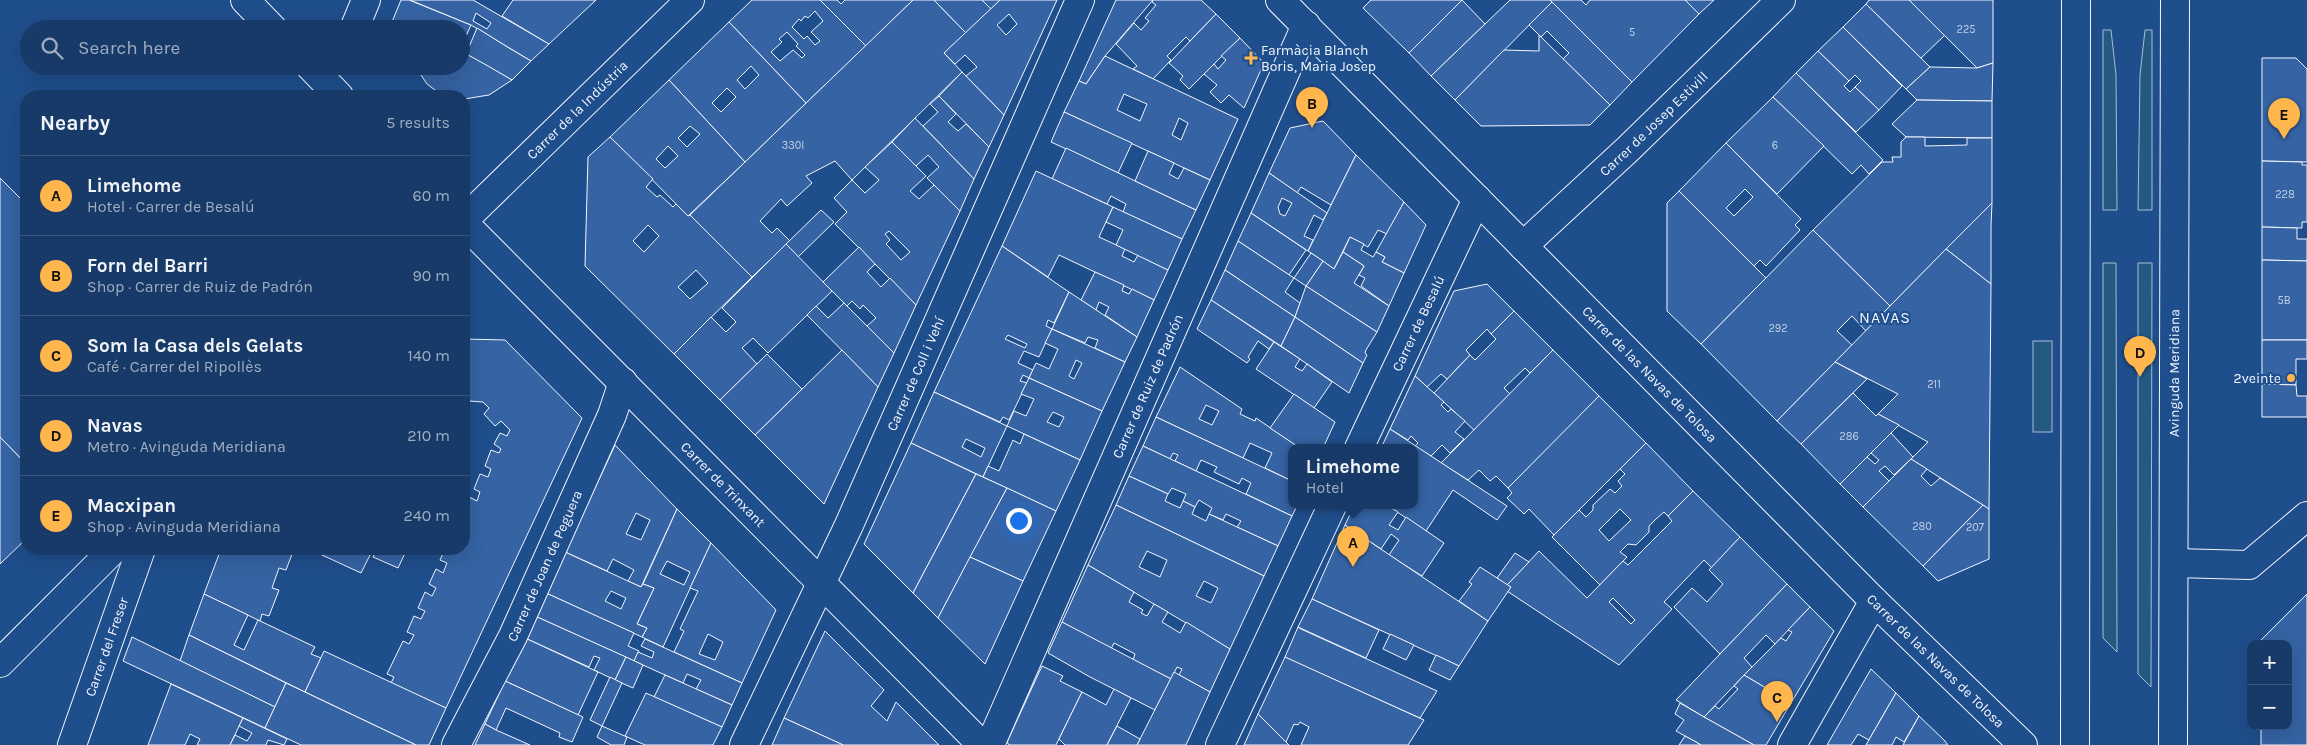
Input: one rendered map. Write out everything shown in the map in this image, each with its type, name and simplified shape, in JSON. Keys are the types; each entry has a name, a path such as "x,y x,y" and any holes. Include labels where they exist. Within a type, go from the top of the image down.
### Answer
{"street":[{"path":"245,0 264,20"},
{"path":"358,20 366,0"},
{"name":"Carrer de la Indústria","path":"470,215 690,0"},
{"name":"Carrer de Coll i Vehí","path":"744,745 822,584 1080,0"},
{"name":"Carrer de las Navas de Tolosa","path":"1280,0 1874,601 2023,745"},
{"name":"Carrer de Josep Estivill","path":"1523,246 1628,150 1781,0"},
{"path":"2076,0 2076,745"},
{"name":"Avinguda Meridiana","path":"2173,745 2175,563 2173,233 2175,0"},
{"name":"Carrer de Ruiz de Padrón","path":"990,745 1306,25"},
{"path":"324,75 336,83"},
{"name":"Carrer de Besalú","path":"1361,444 1477,199"},
{"name":"Carrer de Trinxant","path":"470,227 982,745"},
{"name":"Carrer de Joan de Peguera","path":"456,745 513,636 612,414 623,382"},
{"path":"1220,745 1331,509"},
{"path":"2175,563 2249,565 2307,516"},
{"path":"0,663 108,555"},
{"name":"Carrer del Freser","path":"72,745 139,555"},
{"path":"1792,745 1874,601"}],"shaded area":[{"path":"2103,30 2111,30 2116,75 2117,210 2103,210"},
{"path":"2145,30 2152,30 2152,210 2138,210 2140,75"},
{"path":"2103,263 2116,263 2117,652 2103,638"},
{"path":"2138,263 2152,263 2151,687 2138,674"},
{"path":"2033,341 2052,341 2052,432 2033,432"}],"building":[{"path":"401,0 409,0 459,20 393,20"},
{"path":"410,0 473,0 549,44 531,61 470,25 470,20 459,20","holes":["476,13 491,23 487,29 473,21"]},
{"path":"513,0 596,0 549,44 502,16"},
{"path":"752,0 820,0 866,46 806,103 729,22","holes":["815,11 823,21 811,32 820,41 815,45 807,36 804,39 792,27 799,19 801,21 805,16 808,18","787,32 798,44 796,46 805,55 802,58 793,50 780,61 771,52 782,42 779,39"]},
{"path":"820,0 837,0 841,4 845,0 913,0 866,46"},
{"path":"913,0 934,0 966,33 944,53 962,72 852,180 835,161 806,176 812,183 787,206 781,199 760,221 772,233 777,228 790,241 752,277 690,215"},
{"path":"934,0 982,0 991,9 966,33"},
{"path":"982,0 1000,0 991,9"},
{"path":"1000,0 1057,0 1004,115 966,76 977,67 965,55 955,64 944,53","holes":["1009,14 1017,24 1006,35 997,25"]},
{"path":"1116,0 1153,0 1105,56 1086,84 1079,81"},
{"path":"1153,0 1201,0 1216,14 1190,41 1186,37 1167,56 1171,60 1153,79 1133,69 1137,66 1116,44 1134,23 1141,30 1149,21 1145,18 1156,5 1152,2"},
{"path":"1371,0 1462,0 1409,53 1363,8"},
{"path":"1462,0 1485,24 1431,76 1409,53"},
{"path":"1510,0 1550,0 1552,2 1455,100 1431,76"},
{"path":"1550,0 1581,0 1586,5 1590,0 1685,0 1699,14 1632,82"},
{"path":"1685,0 1714,0 1699,14"},
{"path":"1869,0 1909,0 1945,35 1921,58 1866,4"},
{"path":"1909,0 1993,0 1993,63 1977,68"},
{"path":"1552,2 1632,82 1610,105 1563,59 1569,53 1547,31 1541,37 1529,25"},
{"path":"1866,4 1930,67 1906,89 1843,27"},
{"path":"1216,14 1240,38 1189,89 1180,80 1183,76 1169,63"},
{"path":"729,22 806,103 745,162 669,80","holes":["751,66 759,75 745,89 737,80","727,88 736,97 721,112 712,103"]},
{"path":"1843,27 1902,86 1879,110 1855,87 1861,81 1855,75 1849,81 1818,51"},
{"path":"477,28 531,61 512,80 470,56 470,45"},
{"path":"1539,35 1610,105 1590,125 1481,126 1455,100 1504,50 1539,51"},
{"path":"1240,38 1264,63 1244,108 1229,95 1221,103 1210,92 1217,85 1204,74 1214,64 1218,69 1226,60 1221,56"},
{"path":"1818,51 1849,81 1844,86 1850,92 1855,87 1879,110 1856,132 1796,73"},
{"path":"470,56 512,80 489,95 470,98 470,90 435,90 427,84 421,75 470,75"},
{"path":"1105,56 1238,119 1210,180 1064,112 1079,81 1086,84","holes":["1124,94 1147,104 1140,121 1117,110","1179,118 1188,123 1181,140 1172,135"]},
{"path":"2262,58 2296,58 2307,69 2307,162 2262,161"},
{"path":"1993,63 1992,101 1917,100 1906,89 1930,67 1977,68"},
{"path":"962,72 1004,115 989,147 939,96"},
{"path":"1796,73 1883,160 1869,174 1861,165 1852,174 1773,97"},
{"path":"669,80 745,162 688,216 610,137","holes":["690,126 700,134 687,147 678,138","668,146 678,156 665,168 656,159"]},
{"path":"939,96 956,114 948,122 958,131 966,124 989,147 974,179 923,126 938,112 930,104"},
{"path":"1773,97 1824,146 1777,194 1726,143"},
{"path":"1917,100 1992,101 1992,138 1906,137 1892,124"},
{"path":"1064,112 1132,143 1118,173 1051,142"},
{"path":"915,118 974,179 960,211 927,178 939,167 928,155 916,166 892,142"},
{"path":"1323,121 1356,155 1331,205 1301,187 1297,193 1269,173 1290,128"},
{"path":"610,137 653,179 646,187 657,197 660,195 673,207 676,204 688,216 690,215 752,277 674,354 585,266 588,157","holes":["648,225 659,236 644,252 633,241","696,270 708,283 690,299 678,287"]},
{"path":"1906,137 1925,137 1925,146 1967,145 1967,138 1992,138 1992,203 1890,306 1813,230 1882,162 1893,162 1892,157 1901,157 1901,142"},
{"path":"892,142 926,176 910,191 919,199 934,185 960,211 916,305 835,224 847,212 834,198 852,180 865,193 879,180 865,167","holes":["889,231 910,252 901,260 886,244 890,240 885,234"]},
{"path":"1726,143 1801,219 1795,225 1800,230 1766,266 1760,260 1754,266 1679,191","holes":["1745,189 1753,197 1734,216 1726,208"]},
{"path":"1066,148 1196,210 1182,239 1123,212 1126,204 1111,196 1107,204 1052,179"},
{"path":"1148,151 1174,163 1169,174 1178,179 1184,168 1210,180 1196,210 1135,181"},
{"path":"1356,155 1404,202 1387,234 1378,230 1368,247 1350,237 1334,269 1308,251"},
{"path":"2262,161 2302,162 2302,165 2307,165 2307,222 2302,222 2302,228 2262,227"},
{"path":"1036,171 1113,207 1099,237 1125,249 1122,256 1134,262 1138,255 1168,270 1154,300 1059,255 1048,277 1002,246"},
{"path":"1269,173 1327,213 1323,220 1314,215 1304,236 1313,240 1308,251 1251,213","holes":["1282,198 1292,203 1285,216 1280,214 1278,207"]},
{"path":"0,178 20,198 20,458 0,437"},
{"path":"1679,191 1766,278 1701,344 1667,311 1667,203"},
{"path":"1404,202 1426,225 1404,273 1382,262 1385,257 1376,252"},
{"path":"1992,203 1991,225 1991,284 1946,249"},
{"path":"1113,207 1182,239 1168,270 1116,245 1123,230 1106,222"},
{"path":"821,210 834,222 798,257 786,244"},
{"path":"1251,213 1306,250 1289,275 1238,241"},
{"path":"2262,227 2297,228 2297,239 2307,239 2307,261 2262,260"},
{"path":"1813,230 1890,306 1866,331 1852,316 1837,331 1852,345 1777,421 1701,344"},
{"path":"1350,237 1364,244 1361,250 1373,257 1376,252 1385,257 1382,262 1404,273 1389,306 1361,286 1365,278 1359,275 1364,266 1343,252"},
{"path":"1238,241 1294,278 1285,292 1300,303 1295,317 1225,270"},
{"path":"786,244 832,291 768,353 753,338 742,348 757,364 720,400 674,354 711,317 726,332 736,322 722,308"},
{"path":"1002,246 1069,292 1054,323 1048,320 1046,326 1052,329 1039,357 1024,351 1018,363 1033,370 1029,378 1023,375 1020,381 1027,383 1009,420 1003,417 1000,422 934,392","holes":["1008,335 1027,344 1025,348 1005,339"]},
{"path":"859,247 875,264 867,272 881,287 890,278 916,305 894,353 867,326 876,318 863,305 860,309 852,301 847,306 823,282"},
{"path":"1946,249 1991,284 1989,509 1911,459 1928,442 1878,414 1898,394 1835,362"},
{"path":"1343,252 1364,266 1354,283 1389,306 1377,332 1306,286 1323,261 1334,269"},
{"path":"1311,253 1323,261 1306,286 1294,278"},
{"path":"2262,260 2307,261 2307,340 2262,340"},
{"path":"1225,270 1295,317 1281,346 1211,300"},
{"path":"1095,272 1124,285 1122,291 1129,294 1132,289 1154,300 1137,337 1105,315 1109,307 1099,302 1096,310 1081,300"},
{"path":"1487,284 1514,311 1491,334 1487,329 1466,350 1470,355 1447,379 1441,374 1427,387 1415,376 1454,291"},
{"path":"1306,286 1377,332 1366,350 1365,353 1367,355 1363,363 1295,317"},
{"path":"1069,292 1137,337 1125,362 1095,348 1098,340 1088,337 1085,343 1052,329"},
{"path":"1211,300 1274,342 1269,349 1258,341 1248,357 1250,359 1247,363 1197,329"},
{"path":"844,303 894,353 878,387 807,315 816,306 828,318"},
{"path":"1514,311 1553,350 1530,373 1525,368 1504,388 1510,394 1474,430 1434,393 1470,355 1475,360 1496,339 1491,334"},
{"path":"1295,317 1363,363 1349,393 1281,346"},
{"path":"1052,329 1125,362 1102,411 1029,378 1036,363 1049,369 1058,349 1045,343","holes":["1076,360 1082,363 1074,379 1069,376"]},
{"path":"470,339 505,340 582,418 446,708 391,683 394,677 387,674 403,641 409,644 414,635 407,632 414,616 421,619 425,611 418,608 425,592 432,596 436,588 429,584 436,569 443,573 447,563 440,560 442,555 470,555 470,498 477,501 480,492 474,489 480,474 488,477 491,469 485,466 491,450 499,453 501,449 494,444 500,433 507,436 510,430 501,421 495,426 484,414 489,408 483,402 470,401"},
{"path":"2262,340 2307,340 2307,359 2296,359 2296,385 2262,384"},
{"path":"1274,342 1300,359 1295,367 1302,371 1307,364 1332,382 1314,408 1256,369"},
{"path":"842,350 878,387 824,504 755,435"},
{"path":"1553,350 1599,396 1577,419 1508,488 1496,476 1490,481 1479,470 1468,480 1441,463"},
{"path":"767,354 802,389 755,435 720,400"},
{"path":"1835,362 1867,379 1801,444 1777,421"},
{"path":"1180,367 1242,409 1240,414 1255,421 1256,418 1294,444 1288,444 1288,479 1265,468 1272,453 1250,443 1243,458 1156,417","holes":["1206,405 1219,411 1212,425 1199,419"]},
{"path":"1415,376 1444,402 1441,405 1448,412 1451,409 1465,421 1455,432 1464,439 1450,453 1442,445 1431,456 1418,448 1418,443 1411,436 1408,440 1390,429"},
{"path":"1029,378 1102,411 1080,460 1007,426 1014,411 1026,416 1034,399 1021,394","holes":["1053,412 1064,417 1059,427 1047,422"]},
{"path":"2262,384 2296,385 2297,396 2307,396 2307,417 2262,417"},
{"path":"934,392 1007,426 983,477 911,443","holes":["966,439 985,448 981,457 962,447"]},
{"path":"1853,393 1876,416 1878,414 1899,425 1840,484 1801,444"},
{"path":"1294,394 1335,422 1325,444 1294,444 1270,428"},
{"path":"1599,396 1646,443 1554,535 1529,509 1524,514 1507,498 1512,493 1508,488"},
{"path":"1156,417 1288,479 1288,509 1296,509 1292,516 1246,494 1251,483 1242,478 1239,484 1214,472 1217,467 1201,460 1196,471 1175,461 1178,455 1173,453 1170,459 1143,446"},
{"path":"1390,429 1413,444 1383,444"},
{"path":"1891,433 1913,457 1894,475 1885,466 1879,471 1889,481 1863,507 1840,484 1867,457 1875,464 1879,460 1871,453"},
{"path":"1024,434 1080,460 1056,511 983,477 988,466 999,471 1013,440 1020,444"},
{"path":"0,437 20,458 20,545 0,564"},
{"path":"911,443 976,474 913,593 864,544"},
{"path":"1646,443 1693,491 1668,516 1664,512 1656,519 1649,526 1649,532 1636,545 1628,544 1620,552 1627,557 1600,585 1552,537 1579,510 1586,517 1593,510 1593,505 1610,489 1615,493 1622,486 1618,481 1625,474 1620,469","holes":["1620,509 1631,520 1609,541 1599,530"]},
{"path":"615,445 677,509 641,587 628,581 634,570 613,559 607,571 565,552","holes":["636,513 650,520 641,540 626,534"]},
{"path":"1143,446 1292,516 1278,546 1237,527 1241,521 1226,514 1223,520 1209,514 1212,508 1199,500 1195,507 1183,501 1186,494 1172,488 1168,494 1129,476"},
{"path":"1418,447 1507,506 1497,520 1453,490 1426,531 1393,509 1418,509"},
{"path":"1911,459 1927,469 1921,476 1931,486 1940,478 1983,505 1923,566 1863,507"},
{"path":"976,474 1007,488 938,618 913,593"},
{"path":"1129,476 1168,494 1165,501 1180,508 1183,501 1195,507 1192,514 1206,521 1209,514 1278,546 1264,576 1116,505"},
{"path":"1007,488 1056,511 1023,581 970,557"},
{"path":"1693,491 1740,537 1712,568 1704,560 1664,602 1672,609 1619,665 1507,591 1511,587 1507,585 1539,551 1587,598 1623,561 1628,565 1672,521 1668,516","holes":["1613,598 1635,620 1631,624 1609,602"]},
{"path":"1116,505 1264,576 1230,649 1088,565","holes":["1147,551 1167,560 1160,577 1139,567","1204,581 1218,588 1211,603 1196,596"]},
{"path":"1983,505 1989,509 1989,559 1938,581 1923,566"},
{"path":"677,509 711,543 663,647 642,637 647,628 637,624 654,588 643,584","holes":["667,561 690,572 684,585 660,574"]},
{"path":"1353,509 1393,509 1398,512 1389,525 1398,530 1406,517 1444,543 1422,576 1389,555 1399,540 1391,534 1381,549 1345,525"},
{"path":"1345,525 1488,621 1459,666 1312,599"},
{"path":"1740,537 1787,584 1720,654 1674,607 1692,588 1707,602 1723,584 1709,570"},
{"path":"711,543 776,610 742,683 674,652 684,631 680,629 698,591 690,588","holes":["708,634 723,642 715,660 699,654"]},
{"path":"565,552 641,587 643,584 654,588 637,624 647,628 642,637 546,593","holes":["611,591 626,598 621,609 605,601"]},
{"path":"1515,553 1529,562 1507,585 1497,578"},
{"path":"219,555 292,555 286,570 279,568 272,588 279,590 269,616 262,614 260,621 204,594"},
{"path":"322,555 370,555 361,573"},
{"path":"374,555 404,555 398,568 373,557"},
{"path":"970,557 1023,581 985,664 938,618"},
{"path":"1088,565 1134,592 1129,602 1143,610 1141,613 1147,616 1154,604 1168,612 1162,622 1180,633 1186,622 1230,649 1210,692 1179,675 1182,669 1177,667 1171,679 1133,660 1135,654 1114,643 1111,649 1062,622"},
{"path":"1480,567 1511,587 1488,621 1459,601 1472,584 1469,582"},
{"path":"1787,584 1810,607 1775,644 1766,635 1744,658 1752,667 1704,717 1676,700"},
{"path":"546,593 634,633 628,646 639,651 634,661 535,616"},
{"path":"204,594 248,615 234,645 244,650 258,620 315,647 311,654 321,658 305,692 189,635"},
{"path":"2307,594 2307,745 2261,745 2261,730 2292,730 2292,640 2261,640"},
{"path":"1312,599 1379,630 1366,658 1298,627"},
{"path":"1810,607 1834,631 1791,703 1744,675 1781,638 1786,641 1792,632 1788,630"},
{"path":"535,616 626,657 615,680 594,670 600,658 594,656 589,667 525,638"},
{"path":"1062,622 1171,679 1155,710 1048,653"},
{"path":"1298,627 1437,691 1420,718 1297,663 1285,657"},
{"path":"825,631 884,690 871,706 887,721 896,702 939,745 843,745 784,718"},
{"path":"1390,634 1414,645 1406,660 1383,649"},
{"path":"189,635 286,683 275,707 180,661"},
{"path":"132,637 275,707 265,728 123,661"},
{"path":"525,638 598,672 578,715 505,681"},
{"path":"645,639 742,683 732,705 696,689 701,680 687,674 683,683 634,661 638,652 652,658 654,652 641,646"},
{"path":"324,651 446,708 429,745 416,745 305,692"},
{"path":"1436,655 1459,666 1450,680 1429,670"},
{"path":"626,657 643,665 633,688 615,680"},
{"path":"1285,657 1424,720 1408,745 1301,745 1309,727 1300,722 1298,725 1294,724 1286,742 1258,714"},
{"path":"1042,666 1063,676 1060,681 1082,692 1056,745 1009,745 1007,742"},
{"path":"1871,669 1896,693 1869,740 1858,734 1851,745 1827,745"},
{"path":"1174,672 1210,692 1186,745 1137,745"},
{"path":"665,675 732,705 722,727 654,697"},
{"path":"1744,675 1791,703 1766,745 1754,745 1704,717 1715,706 1719,709 1738,689 1734,686"},
{"path":"610,677 622,683 602,726 590,720"},
{"path":"505,681 583,717 572,742 559,737 560,733 506,708 496,730 485,724"},
{"path":"286,683 416,745 301,745 265,728"},
{"path":"171,684 243,718 230,745 197,745 200,739 190,734 185,745 148,745"},
{"path":"1114,689 1131,698 1107,745 1065,745 1059,739 1082,692 1106,705"},
{"path":"646,693 722,727 713,745 645,745 625,736"},
{"path":"1896,693 1919,716 1904,742 1896,737 1892,745 1866,745"},
{"path":"1680,703 1754,745 1701,745 1676,731 1684,720 1675,714"},
{"path":"1258,714 1289,745 1244,745"},
{"path":"1919,716 1944,740 1948,745 1903,745"},
{"path":"243,718 287,739 284,745 268,740 266,745 230,745 235,735 247,741 252,733 239,726"},
{"path":"784,718 839,743 843,745 772,745"},
{"path":"485,724 496,730 530,745 475,745"},
{"path":"602,726 627,737 624,745 611,745 597,737"},
{"path":"1117,726 1140,739 1137,745 1107,745"},
{"path":"1685,736 1696,742 1701,745 1679,745"}],"place":[{"name":"Farmàcia Blanch Boris, Maria Josep","path":"1251,58"},
{"name":"Forn del Barri","path":"1312,128"},
{"name":"Macxipan","path":"2284,139"},
{"name":"Navas","path":"2140,377"},
{"name":"2veinte","path":"2291,378"},
{"name":"Limehome","path":"1353,567"},
{"name":"Som la Casa dels Gelats","path":"1777,722"}],"district":[{"name":"NAVAS","path":"1885,317"}]}
